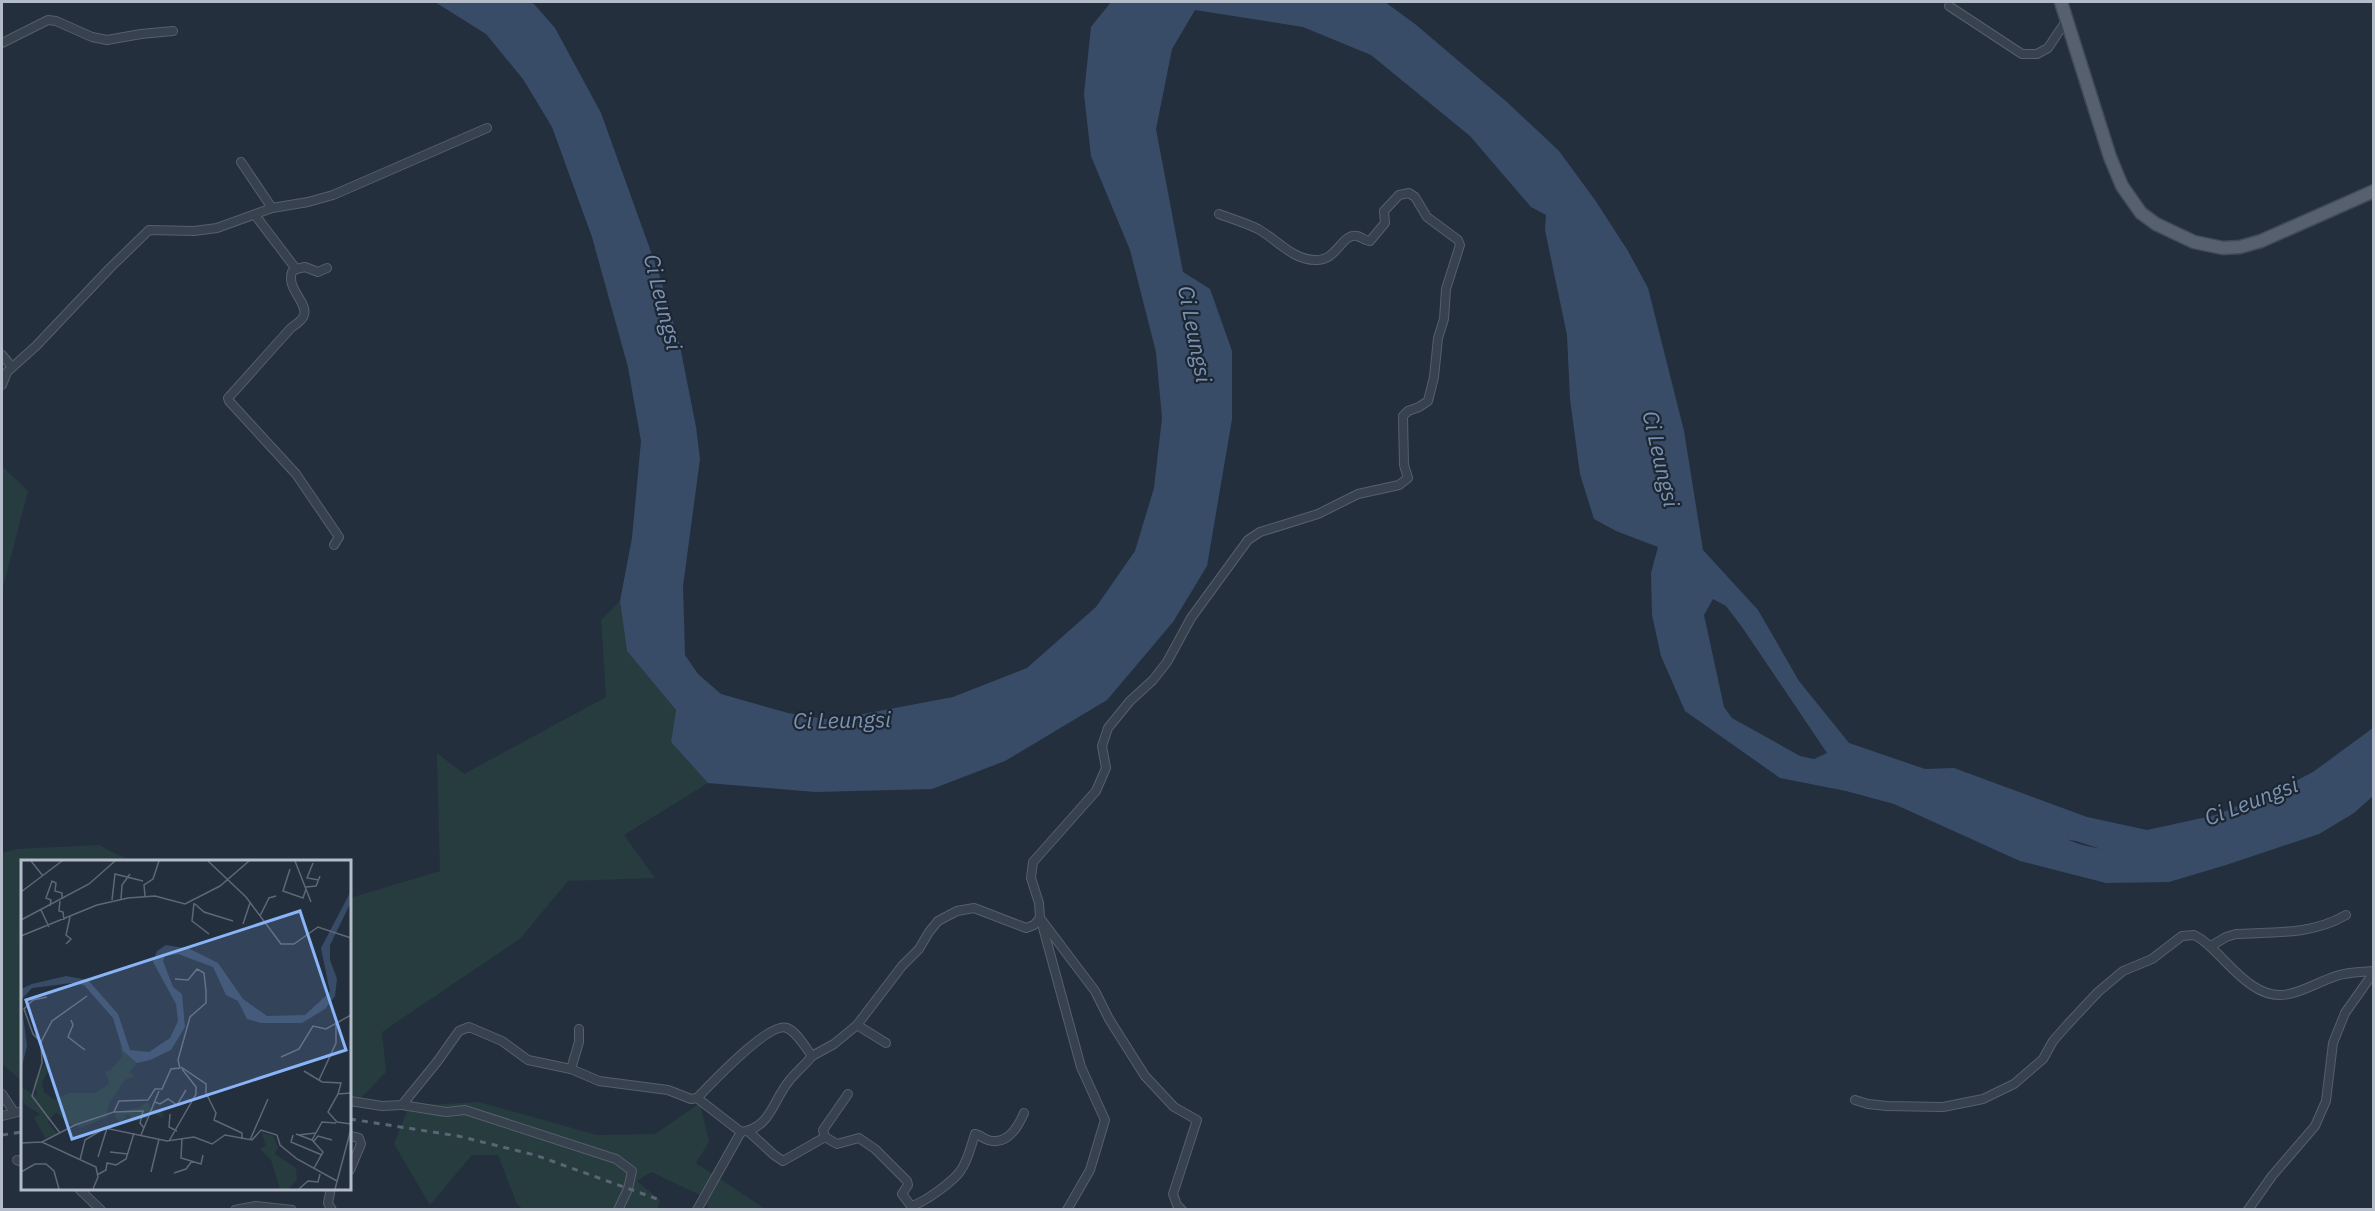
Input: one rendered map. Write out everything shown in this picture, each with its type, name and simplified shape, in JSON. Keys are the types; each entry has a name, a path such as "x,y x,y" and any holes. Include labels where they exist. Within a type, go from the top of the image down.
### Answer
{"main road":[{"path":"2061,2 2110,157 2122,186 2141,213 2172,233 2212,247 2240,247 2261,241 2373,191"}],"street":[{"path":"1949,6 2022,54 2037,54 2048,48 2066,21"},
{"path":"2,43 48,20 56,21 92,37 107,40 173,31"},
{"path":"2,385 7,372 36,346 110,268 150,230 209,230 272,208 333,195 486,128"},
{"path":"241,162 272,208"},
{"path":"1066,1209 1090,1170 1105,1120 1081,1067 1040,918 1040,903 1031,878 1033,862 1096,791 1106,768 1102,746 1108,728 1167,662 1191,618 1248,540 1260,532 1318,514 1358,494 1398,486 1408,478 1404,465 1403,416 1428,401 1432,390 1438,338 1444,319 1446,288 1460,245 1458,240 1427,217 1415,197 1409,193 1399,195 1384,211 1384,223 1370,241 1358,236 1352,237 1344,240 1332,256 1313,260 1288,250 1251,225 1219,214"},
{"path":"255,215 296,269"},
{"path":"327,268 318,272 305,267 292,272 290,282 305,315 236,390 229,401 296,474 339,537 334,545"},
{"path":"2,355 12,367"},
{"path":"697,1209 745,1131 769,1117 789,1080 812,1056 834,1044 857,1025 902,966 919,949 928,932 938,921 957,911 974,908 1026,928 1034,925 1040,918"},
{"path":"2211,946 2236,934 2303,931 2346,915"},
{"path":"1040,918 1095,991 1109,1019 1146,1076 1174,1107 1197,1120 1173,1194 1182,1209"},
{"path":"1855,1100 1887,1106 1943,1107 1983,1099 2014,1084 2043,1059 2053,1041 2098,992 2123,971 2152,959 2182,936 2194,935 2211,946 2242,979 2255,988 2278,996 2291,994 2346,973 2373,971"},
{"path":"2248,1209 2272,1176 2315,1126 2326,1101 2333,1043 2345,1013 2373,971"},
{"path":"857,1025 886,1043"},
{"path":"402,1104 438,1062 459,1031 464,1028 474,1028 502,1041 528,1060 572,1069 599,1081 668,1090 691,1099 697,1098 745,1050 778,1028 788,1028 812,1056"},
{"path":"572,1069 579,1042 579,1029"},
{"path":"2,1094 18,1112 2,1116"},
{"path":"848,1094 823,1130 825,1137 837,1144 856,1138 864,1140 907,1181 908,1185 902,1194 911,1206 919,1204 935,1193 961,1170 975,1134 990,1141 1003,1139 1017,1129 1024,1113"},
{"path":"697,1098 783,1161 825,1137"},
{"path":"351,1101 382,1106 402,1104 446,1112 465,1110 616,1159 632,1171 628,1189 618,1209"},
{"path":"351,1136 359,1138 361,1144 351,1168"},
{"path":"80,1190 101,1209"},
{"path":"331,1190 328,1203 332,1209"},
{"path":"235,1209 256,1206 292,1209"}],"green space":[{"path":"2,466 28,491 2,591"},
{"path":"620,601 627,651 676,710 671,742 708,783 624,835 655,878 568,881 521,938 382,1032 386,1072 351,1108 351,898 440,871 437,753 464,774 606,697 601,620"},
{"path":"99,845 128,860 21,860 21,1080 2,1064 2,853 17,849"},
{"path":"479,1102 597,1135 655,1134 700,1103 709,1142 696,1163 765,1209 709,1209 702,1196 651,1172 637,1181 660,1200 657,1209 523,1209 517,1204 498,1155 472,1155 430,1205 394,1144 409,1106"}],"water":[{"name":"Ci Leungsi","path":"435,2 530,2 555,28 601,113 660,277 680,346 700,459 683,586 685,655 698,674 721,694 788,713 832,720 953,697 1027,668 1096,607 1135,551 1154,488 1162,418 1156,352 1130,250 1091,156 1084,94 1091,27 1111,2 1385,2 1415,24 1508,103 1559,151 1595,200 1628,251 1648,288 1684,431 1703,550 1758,610 1799,681 1849,743 1925,769 1954,768 2087,817 2147,830 2216,815 2290,784 2313,772 2373,728 2373,796 2354,813 2319,834 2226,865 2169,882 2106,883 2020,861 1894,804 1846,791 1780,778 1685,711 1661,656 1652,615 1651,573 1658,547 1616,531 1594,519 1580,474 1570,399 1567,335 1545,230 1546,215 1531,207 1470,136 1371,55 1303,27 1195,10 1172,49 1156,129 1183,272 1210,289 1232,351 1232,419 1207,566 1173,622 1107,700 1005,761 932,789 815,792 708,783 671,742 676,710 627,651 620,601 632,538 641,441 628,367 592,237 552,127 523,79 486,34","holes":["1713,599 1726,606 1742,627 1827,753 1814,759 1800,756 1732,718 1724,707 1704,615","2042,827 2077,833 2135,852 2112,857 2084,854 2058,844"]}],"waterway":[{"path":"2025,819 2042,827 2077,833 2136,852"},
{"path":"2042,827 2048,836 2058,843 2082,853 2109,857 2131,854"}],"railway":[{"path":"351,1119 458,1136 535,1155 660,1200"},
{"path":"2,1135 21,1132"}]}
